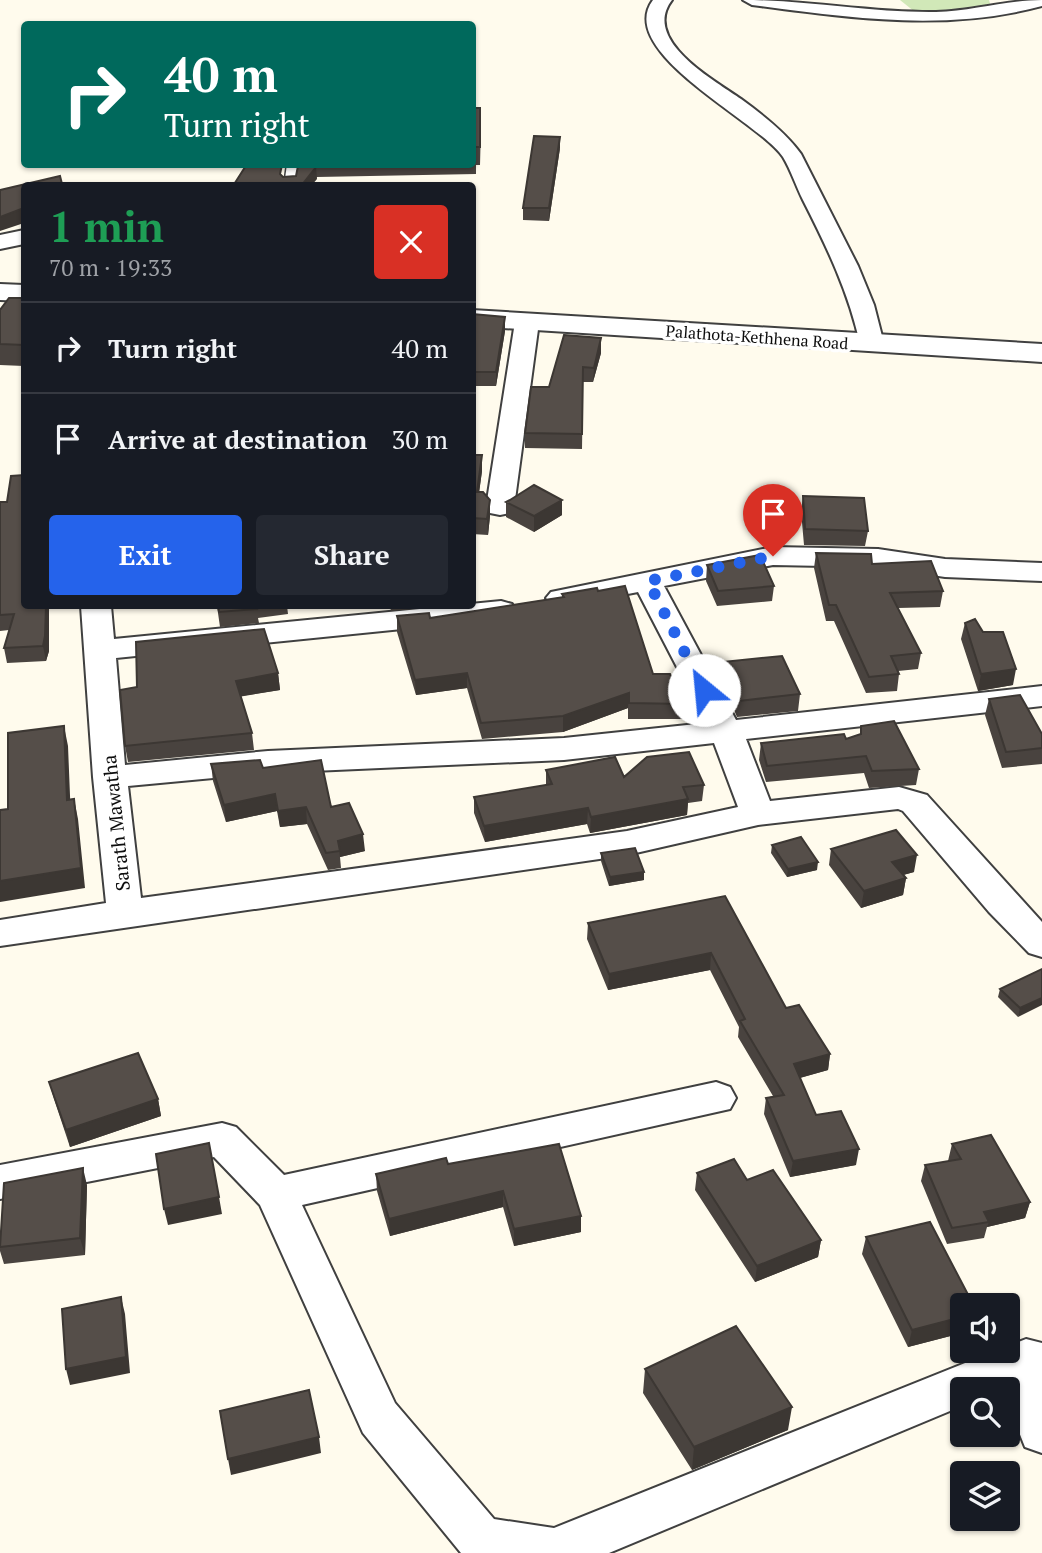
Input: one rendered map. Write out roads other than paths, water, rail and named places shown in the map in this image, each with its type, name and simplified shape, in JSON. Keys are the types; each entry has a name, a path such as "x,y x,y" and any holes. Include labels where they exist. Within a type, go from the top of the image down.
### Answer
{"street":[{"path":"663,0 657,4 654,11 655,24 670,55 698,81 747,112 789,151 829,230 867,316 872,344"},
{"path":"752,0 904,16 971,16 1019,9 1042,1"},
{"path":"0,242 21,238"},
{"path":"0,292 21,293"},
{"name":"Palathota-Kethhena Road","path":"476,318 872,344 1042,352"},
{"path":"500,508 527,322"},
{"path":"100,650 508,609 773,556 878,558 945,568 1042,572"},
{"path":"648,581 727,733 758,814"},
{"name":"Sarath Mawatha","path":"0,933 125,913 110,777 96,609"},
{"path":"110,777 268,762 564,749 1042,696"},
{"path":"125,913 627,843 758,814 899,798 915,803 1002,903 1042,944"},
{"path":"276,1194 716,1098"},
{"path":"0,1182 222,1139 276,1194 379,1418 481,1540 554,1552 1034,1361 1042,1432"}]}
